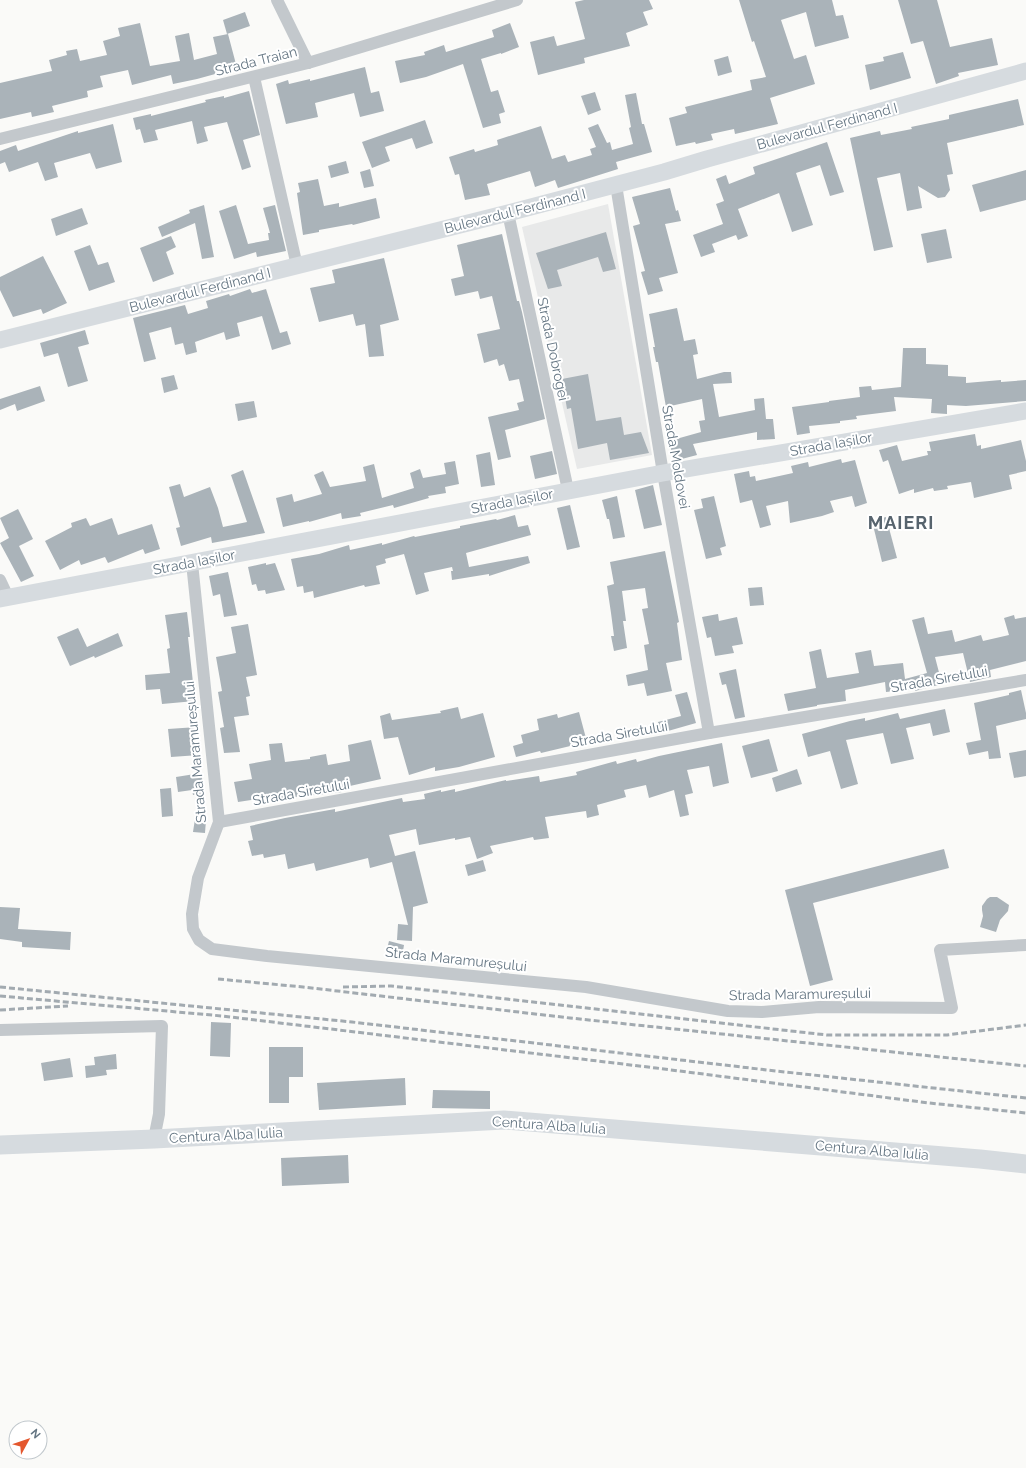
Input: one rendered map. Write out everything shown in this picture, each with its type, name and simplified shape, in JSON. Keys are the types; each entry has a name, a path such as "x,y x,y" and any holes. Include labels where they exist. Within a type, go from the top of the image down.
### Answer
{"main road":[{"name":"Bulevardul Ferdinand I","path":"0,340 616,185 1026,71"},
{"name":"Strada Iașilor","path":"4,598 568,490 1026,411"},
{"name":"Centura Alba Iulia","path":"0,1145 154,1139 504,1120 1026,1164"}],"street":[{"path":"277,0 308,64"},
{"name":"Strada Traian","path":"0,139 308,64 517,0"},
{"path":"254,77 297,266"},
{"name":"Strada Moldovei","path":"616,185 663,473 708,733"},
{"name":"Strada Dobrogei","path":"508,213 568,490"},
{"name":"Strada Maramureșului","path":"192,563 219,822 198,878 192,914 193,928 199,940 212,949 275,957 586,987 728,1011 762,1012 819,1007 952,1008 940,950 1026,945"},
{"path":"0,580 4,598"},
{"name":"Strada Siretului","path":"219,822 708,733 1026,680"},
{"path":"0,1030 162,1026 159,1114 154,1139"}],"shaded area":[{"path":"608,204 652,455 577,469 522,227"}],"building":[{"path":"584,0 649,0 653,9 643,12 648,25 626,33 630,46 584,58 585,63 538,75 530,42 554,36 557,46 585,39 575,2"},
{"path":"739,0 832,0 836,16 843,15 849,38 815,47 806,12 781,20 794,59 806,55 815,84 770,98 778,124 735,134 734,129 711,134 713,140 696,144 695,142 676,146 669,118 687,113 685,107 752,90 750,80 766,77 754,41 752,42"},
{"path":"898,0 937,0 950,47 992,38 998,65 958,73 959,76 936,84 923,41 911,44"},
{"path":"245,12 250,26 227,34 223,20"},
{"path":"140,23 150,66 180,61 175,36 189,33 194,60 217,54 213,37 228,34 237,68 173,84 171,75 132,85 128,70 100,76 103,87 87,91 88,97 52,106 54,112 32,117 31,112 0,119 0,83 52,71 49,60 67,55 66,51 77,49 80,61 107,55 103,41 120,36 118,28"},
{"path":"510,23 519,47 501,54 481,59 491,92 498,90 505,112 499,114 501,123 483,128 463,64 426,77 400,83 395,61 425,55 424,52 444,45 446,52 494,37 492,30"},
{"path":"903,52 911,78 870,90 865,65 884,61 883,57"},
{"path":"728,56 732,72 718,76 714,60"},
{"path":"365,67 371,93 379,91 384,111 360,117 354,93 315,103 318,117 286,124 276,84 288,80 289,84 310,79 310,81"},
{"path":"249,91 260,135 243,140 251,167 242,170 227,122 204,127 208,141 197,144 192,121 155,130 158,140 144,143 140,129 136,130 133,118 151,114 151,116 206,102 205,100 224,96 224,98"},
{"path":"595,92 601,110 588,115 581,96"},
{"path":"636,93 642,124 644,124 652,152 616,162 618,169 558,188 555,180 535,187 530,171 487,184 490,195 465,200 459,174 455,175 449,157 474,149 475,152 498,145 497,140 541,126 552,159 565,155 568,162 592,155 590,149 596,147 588,128 598,124 607,143 610,142 612,150 633,144 629,128 631,127 625,95"},
{"path":"1018,99 1024,125 947,143 953,174 947,175 950,190 945,197 938,198 918,186 922,208 907,211 900,173 877,178 893,247 874,251 850,138 880,131 881,135 912,129 911,127 949,119 949,115"},
{"path":"425,120 433,143 416,149 412,138 385,147 390,161 372,168 362,142"},
{"path":"113,124 122,162 96,169 90,153 54,163 58,177 45,181 38,162 9,172 5,162 0,164 0,151 16,145 18,151 78,131 78,133"},
{"path":"827,142 844,192 830,196 820,165 796,173 813,225 792,232 779,193 738,209 748,236 738,240 736,235 712,244 715,252 701,257 693,235 723,224 716,204 724,201 716,179 726,175 729,184 755,174 753,167"},
{"path":"346,161 349,173 331,178 328,166"},
{"path":"370,169 374,186 364,188 360,172"},
{"path":"1026,170 1026,200 980,212 972,185"},
{"path":"318,179 324,206 339,203 339,207 376,198 380,218 353,225 319,230 319,232 303,235 297,193 300,192 298,183"},
{"path":"670,188 676,211 678,210 681,221 665,224 678,273 659,278 663,291 648,295 641,272 645,271 633,226 640,224 632,197"},
{"path":"204,205 214,257 202,259 195,223 162,237 158,227 190,213 189,210"},
{"path":"236,205 248,244 269,240 268,233 270,233 263,208 275,205 286,251 257,257 256,252 234,259 219,211"},
{"path":"82,208 88,224 56,236 51,219"},
{"path":"946,229 952,258 927,263 921,234"},
{"path":"606,232 616,269 603,272 598,257 557,270 562,286 548,289 536,253"},
{"path":"502,234 517,301 519,301 522,312 545,419 505,430 511,457 498,460 488,417 519,410 517,403 524,401 519,379 509,381 504,364 499,366 497,359 484,363 477,334 500,329 492,296 480,299 478,291 455,296 451,279 464,276 457,245"},
{"path":"171,236 176,247 166,252 174,274 153,282 140,248"},
{"path":"90,245 98,265 108,262 115,282 89,291 74,251"},
{"path":"43,256 67,303 43,314 41,309 13,317 0,290 0,277"},
{"path":"384,258 399,320 380,325 384,356 369,357 365,324 356,326 353,314 319,322 310,288 335,283 332,270"},
{"path":"250,289 252,293 266,289 280,333 287,331 291,344 272,350 262,316 237,323 240,336 226,340 224,332 195,342 197,352 186,355 183,343 175,345 171,327 149,333 156,359 144,362 133,318 185,305 188,314 208,308 206,301 229,294 230,296"},
{"path":"677,308 684,341 695,339 698,354 693,355 697,379 724,372 731,372 732,383 713,384 719,417 755,410 754,399 764,398 766,419 773,419 775,439 757,440 757,432 693,444 697,455 674,461 669,441 701,432 699,421 705,420 702,399 666,407 658,362 656,362 653,347 655,347 649,314"},
{"path":"85,330 89,344 78,347 88,381 68,387 58,353 44,357 40,343"},
{"path":"903,348 926,348 926,364 948,365 948,376 966,377 966,383 1001,380 1001,382 1026,380 1026,401 966,406 947,405 947,414 931,413 932,399 894,397 896,411 856,416 857,419 840,421 840,423 809,426 810,433 797,435 792,407 860,397 859,387 871,386 872,390 901,387"},
{"path":"588,374 596,421 621,417 624,435 641,432 649,453 610,460 607,443 578,449 571,408 567,409 562,379"},
{"path":"174,375 178,389 164,393 161,378"},
{"path":"40,386 45,401 17,411 15,404 0,410 0,399"},
{"path":"254,401 257,417 238,421 235,404"},
{"path":"975,434 977,446 981,445 981,449 1021,440 1026,461 1026,471 1009,475 1012,489 974,498 971,482 947,486 948,489 934,491 933,488 914,493 914,489 899,494 888,460 883,462 879,450 897,445 902,461 928,455 927,451 931,451 929,442"},
{"path":"552,451 557,474 535,479 530,456"},
{"path":"490,452 495,485 481,487 476,455"},
{"path":"841,459 842,463 855,460 867,503 855,507 852,496 830,501 834,512 790,523 788,501 766,506 771,525 760,528 752,500 740,503 734,474 749,471 750,477 755,476 756,481 793,473 791,466 808,462 809,467"},
{"path":"455,461 459,484 445,487 446,493 428,496 429,498 394,508 393,505 360,513 361,516 342,519 341,513 309,522 283,527 276,498 292,494 294,502 322,494 314,475 323,471 330,487 366,481 363,467 374,464 382,498 414,488 410,473 420,469 423,478 446,474 444,463"},
{"path":"243,470 265,533 212,543 211,537 181,546 176,528 180,527 169,487 180,484 184,497 210,487 223,527 247,522 231,475"},
{"path":"653,485 662,525 644,529 635,490"},
{"path":"617,496 625,537 613,539 609,519 607,519 602,500"},
{"path":"714,496 726,546 720,548 722,555 706,559 694,510 703,508 701,499"},
{"path":"570,505 580,547 567,550 557,508"},
{"path":"18,509 33,539 19,546 34,576 21,582 0,543 9,538 0,518"},
{"path":"515,515 518,527 528,525 531,535 466,553 469,567 528,556 530,563 489,576 489,574 452,580 452,567 424,573 429,591 416,595 404,554 385,559 386,563 376,566 380,584 365,587 364,585 314,598 313,591 304,593 303,586 297,587 291,559 319,554 349,545 350,550 382,543 382,545 414,536 460,528 460,526 497,520"},
{"path":"886,517 897,558 882,562 872,521"},
{"path":"86,518 90,526 112,518 118,535 152,524 160,549 145,554 143,549 108,563 105,557 81,565 79,560 60,570 45,541 72,527 71,523"},
{"path":"665,551 679,622 677,623 682,660 666,663 672,691 647,696 644,683 628,686 626,675 648,670 644,645 649,644 642,609 648,608 645,588 622,591 626,621 623,621 627,648 614,651 611,636 614,636 607,586 614,584 610,562"},
{"path":"266,563 266,565 275,563 285,590 266,594 265,590 258,591 256,584 252,585 248,567"},
{"path":"228,572 237,615 224,617 220,594 213,596 209,576"},
{"path":"762,587 764,605 750,606 748,588"},
{"path":"187,612 190,637 188,637 195,701 162,704 160,689 146,690 145,675 170,673 167,649 170,648 165,615"},
{"path":"718,614 719,621 737,617 743,644 732,646 734,653 715,656 711,637 707,638 702,617"},
{"path":"1014,615 1015,619 1026,617 1026,661 990,670 991,677 970,682 963,653 935,657 942,684 915,691 915,689 886,692 885,682 845,690 846,701 788,711 784,694 816,688 809,652 821,649 827,678 859,673 855,653 871,650 874,666 903,663 905,679 927,673 912,620 924,617 928,634 952,630 955,642 981,635 983,641 1009,635 1004,618"},
{"path":"248,624 257,675 246,677 250,696 246,697 249,715 234,717 240,752 224,753 220,728 224,727 218,692 222,691 216,657 236,653 231,627"},
{"path":"78,628 87,647 118,633 123,646 95,658 94,656 70,666 57,637"},
{"path":"736,669 745,717 735,719 726,684 722,685 719,673"},
{"path":"1021,690 1026,719 996,726 1001,758 989,759 988,751 969,755 966,743 981,740 974,703 1009,695 1009,693"},
{"path":"687,692 696,723 661,733 658,722 681,716 675,695"},
{"path":"458,707 461,719 483,713 495,757 459,767 435,771 435,767 409,775 398,737 384,739 380,716 390,713 392,720 441,713 440,711"},
{"path":"945,709 950,732 933,736 930,723 906,728 914,759 891,764 883,733 846,740 858,784 841,789 830,751 808,757 802,734 865,718 865,721 898,713 900,719"},
{"path":"579,712 587,742 541,753 540,751 516,757 513,746 523,743 521,735 539,730 537,719 557,714 558,718"},
{"path":"197,727 199,755 171,757 168,729"},
{"path":"769,739 778,771 751,778 742,746"},
{"path":"371,740 381,779 341,788 342,792 270,800 270,797 238,802 234,782 252,779 249,764 271,760 269,744 282,743 285,762 310,759 310,757 326,754 328,765 350,761 348,745"},
{"path":"722,743 729,783 713,787 709,766 687,770 693,793 685,795 689,815 680,817 674,790 649,798 646,785 624,790 626,797 597,805 599,815 587,818 586,811 545,817 549,838 534,840 533,837 490,846 493,853 477,859 470,837 455,840 455,838 419,845 416,829 389,835 395,856 415,851 428,903 413,907 412,941 397,940 398,924 408,925 392,862 370,868 368,858 316,871 314,863 288,869 285,854 264,858 263,854 252,856 248,841 253,840 250,826 285,818 335,809 335,812 402,798 403,802 425,799 424,794 441,790 441,792 455,789 455,792 506,780 539,776 540,782 577,775 576,772 616,761 617,764 636,759 637,762"},
{"path":"1026,750 1026,776 1014,778 1009,753"},
{"path":"797,769 802,784 776,792 772,778"},
{"path":"201,773 205,793 193,795 192,790 178,792 176,777"},
{"path":"171,788 173,816 162,817 160,789"},
{"path":"195,819 206,820 205,833 193,832"},
{"path":"944,849 949,868 813,903 833,980 810,986 785,890"},
{"path":"483,860 486,871 468,876 465,865"},
{"path":"990,897 997,897 1009,905 1008,911 1000,920 996,932 980,927 983,916 982,906"},
{"path":"0,907 20,908 18,929 71,932 70,950 22,947 22,942 0,939"},
{"path":"389,941 404,945 402,957 386,953"},
{"path":"211,1022 231,1023 230,1057 210,1056"},
{"path":"269,1047 303,1047 303,1077 289,1077 289,1103 269,1103"},
{"path":"116,1054 117,1069 106,1070 107,1075 86,1078 85,1066 95,1065 94,1057"},
{"path":"70,1058 73,1077 44,1081 41,1063"},
{"path":"405,1078 406,1105 319,1110 317,1083"},
{"path":"433,1090 490,1091 490,1109 432,1108"},
{"path":"348,1155 349,1183 282,1186 281,1158"}],"railway":[{"path":"218,979 1026,1066"},
{"path":"343,987 391,986 827,1035 947,1035 1026,1025"},
{"path":"0,987 352,1022 1026,1098"},
{"path":"0,996 222,1016 656,1068 929,1103 1026,1113"},
{"path":"0,1010 68,1006"}],"district":[{"name":"MAIERI","path":"901,523"}]}
